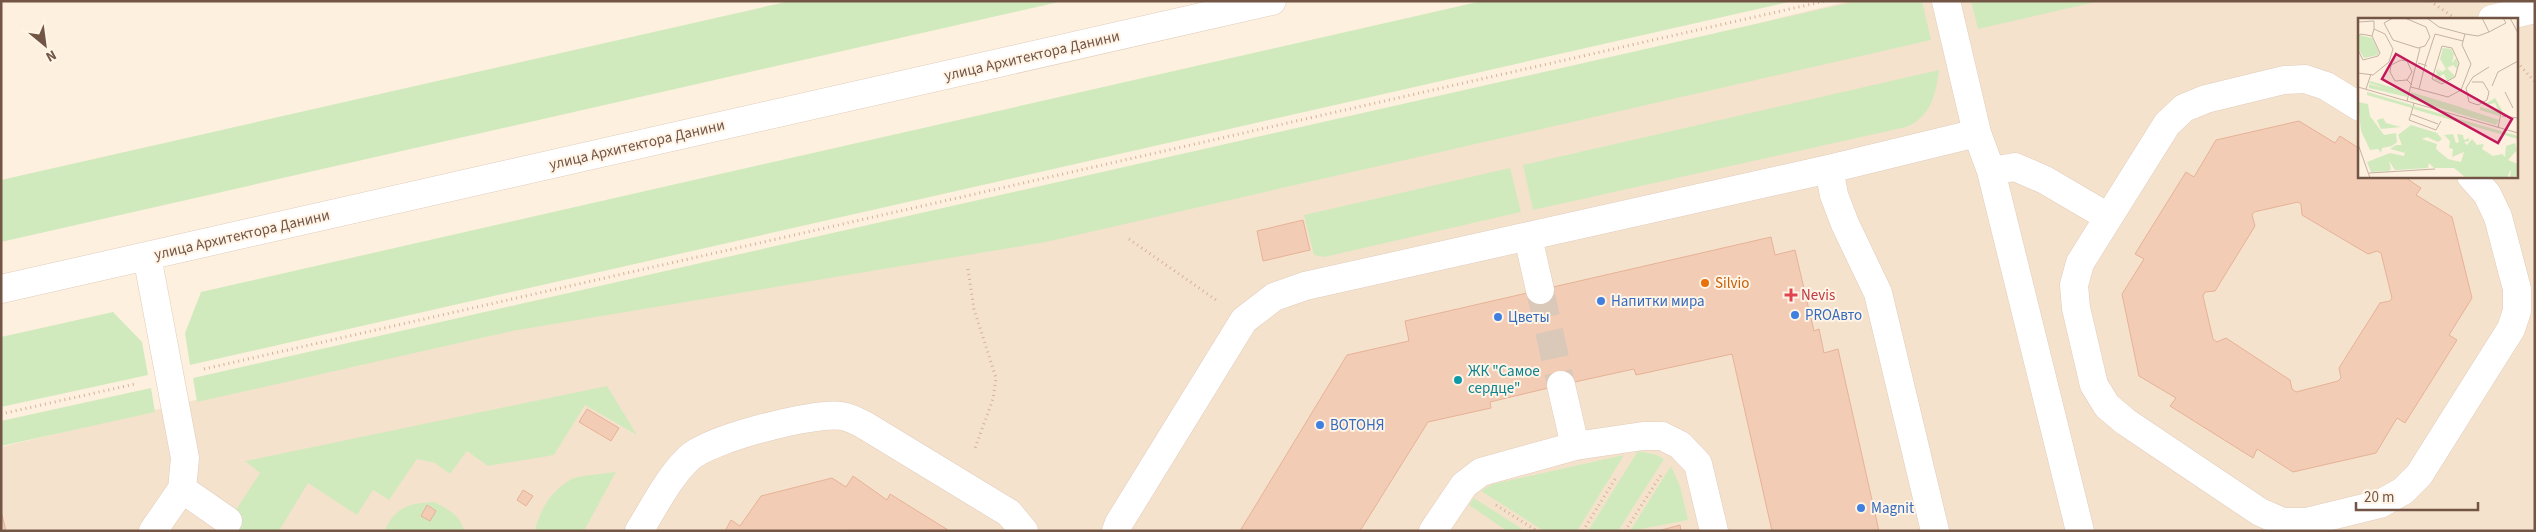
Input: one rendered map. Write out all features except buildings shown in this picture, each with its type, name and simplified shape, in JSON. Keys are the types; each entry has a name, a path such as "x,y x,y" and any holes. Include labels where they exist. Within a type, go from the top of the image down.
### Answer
{"street":[{"name":"улица Архитектора Данини","path":"1,289 1272,1"},
{"path":"1946,1 1977,133 1991,171 2080,531"},
{"path":"2496,18 2535,9"},
{"path":"2358,106 2326,86 2304,79 2284,80 2206,99 2184,108 2167,124 2108,217 2080,263 2074,285 2076,308 2094,385 2107,406 2126,422 2260,512 2283,522 2306,522 2380,504 2403,491 2419,475 2511,329 2517,311 2517,289 2498,217 2487,194 2473,178"},
{"path":"1116,531 1119,523 1244,320 1274,297 1305,286 1829,170 1977,133"},
{"path":"1991,171 2014,167 2045,180 2108,217"},
{"path":"1829,170 1834,195 1845,224 1878,293 1935,531"},
{"path":"1528,236 1540,290"},
{"path":"146,256 185,458 182,489 153,531"},
{"path":"1562,386 1575,446"},
{"path":"639,531 677,470 690,457 711,445 732,437 812,417 842,416 866,426 1009,513 1024,531"},
{"path":"1433,531 1464,485 1481,472 1575,446 1642,436 1662,436 1680,445 1698,464 1714,531"},
{"path":"182,489 228,521"}],"path":[{"path":"196,370 1825,1"},
{"path":"2430,1 2455,18"},
{"path":"2518,63 2535,82"},
{"path":"1129,238 1201,290"},
{"path":"962,484 996,389 996,378 974,309 968,270"},
{"path":"1,414 141,382"},
{"path":"1583,531 1642,436"},
{"path":"1625,531 1680,445"},
{"path":"1464,485 1537,531"}],"shaded area":[{"path":"1850,1 2535,1 2535,531 1,531 1,447"}],"green space":[{"path":"790,1 1063,1 1,242 1,180"},
{"path":"1482,1 1793,1 190,365 185,333 201,292"},
{"path":"1857,1 1922,1 1931,40 1046,242 512,331 197,402 193,378"},
{"path":"1971,1 2100,1 1978,29"},
{"path":"1939,70 1934,96 1927,111 1914,123 1906,127 1533,210 1523,165"},
{"path":"1510,168 1521,212 1324,257 1314,255 1304,215"},
{"path":"113,312 142,342 148,375 1,407 1,337"},
{"path":"607,386 637,435 585,405 554,455 488,466 467,451 450,474 435,463 417,459 389,500 373,490 357,515 308,483 279,531 222,531 260,473 245,461"},
{"path":"151,388 155,412 1,446 1,421"},
{"path":"1638,451 1657,455 1664,459 1618,531 1588,531"},
{"path":"1624,455 1577,531 1544,531 1481,491 1493,484"},
{"path":"1671,466 1680,486 1688,520 1630,531"},
{"path":"616,472 584,531 535,531 539,516 547,502 563,485 579,477"},
{"path":"1474,498 1525,531 1507,531 1469,505"},
{"path":"434,502 456,516 464,531 385,531 393,516 404,508 410,505"}],"tunnel":[{"path":"1540,290 1561,385"}],"place":[{"name":"Silvio","path":"1705,283"},
{"name":"Nevis","path":"1791,295"},
{"name":"Напитки мира","path":"1601,301"},
{"name":"PROАвто","path":"1795,315"},
{"name":"Цветы","path":"1498,317"},
{"name":"ЖК \"Самое сердце\"","path":"1458,380"},
{"name":"ВОТОНЯ","path":"1320,425"},
{"name":"Magnit","path":"1861,508"}]}
